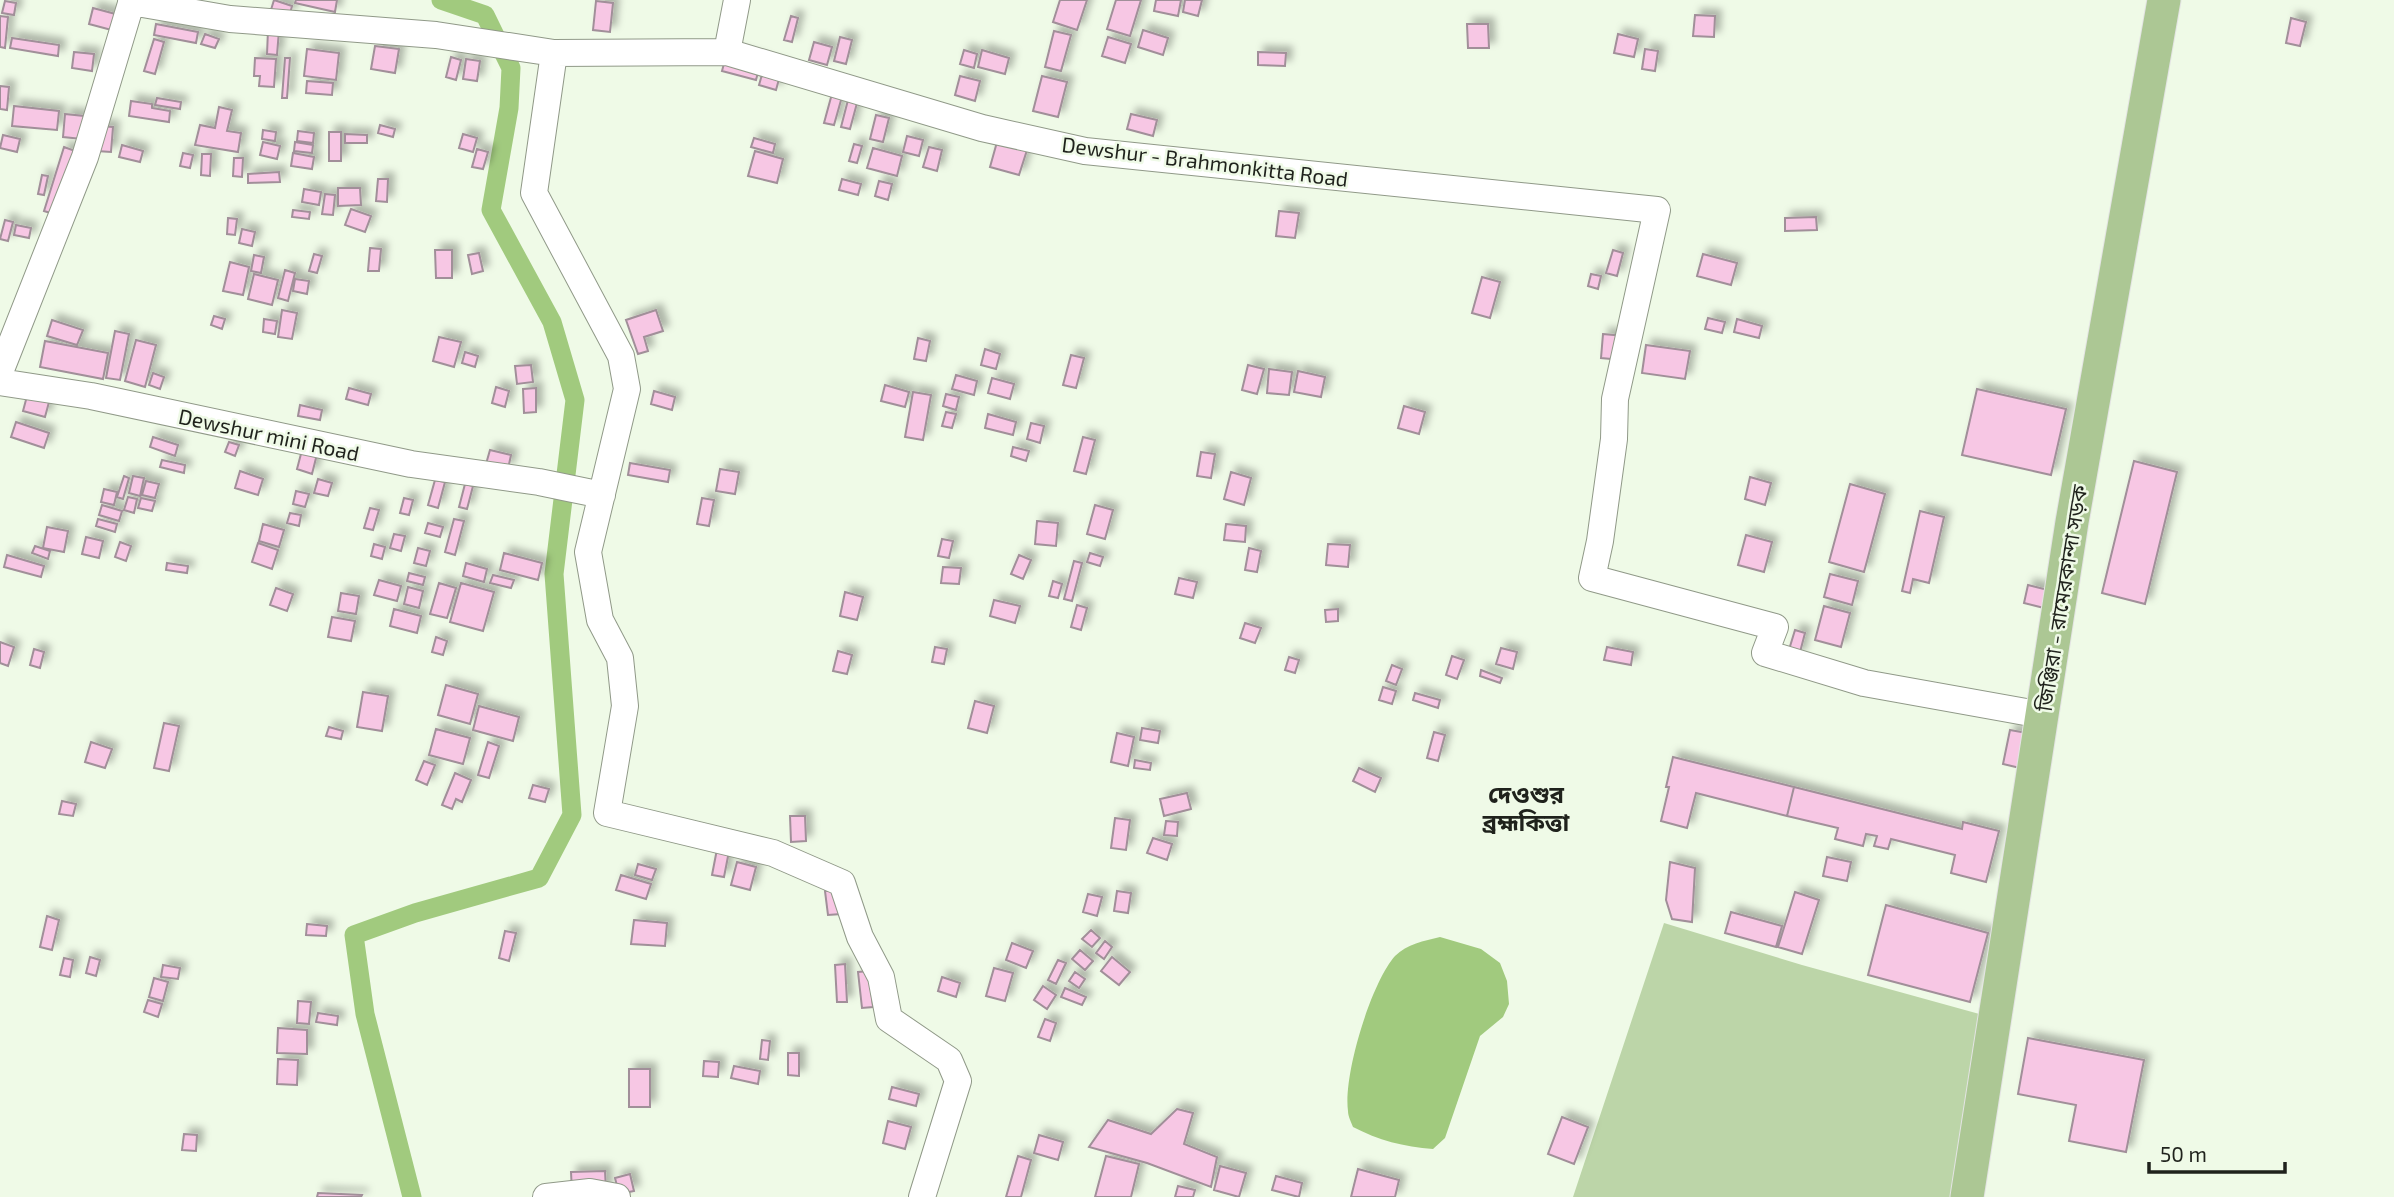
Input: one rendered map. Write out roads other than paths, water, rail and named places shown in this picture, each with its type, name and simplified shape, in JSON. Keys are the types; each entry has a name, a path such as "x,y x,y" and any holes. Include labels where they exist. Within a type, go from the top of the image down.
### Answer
{"main road":[{"name":"জিঞ্জিরা - রামেরকান্দা সড়ক","path":"1966,1197 2106,326 2164,0"}],"street":[{"path":"727,52 737,0"},
{"path":"0,372 85,157 132,1"},
{"name":"Dewshur - Brahmonkitta Road","path":"132,1 230,19 436,35 554,53 727,52 982,128 1085,151 1657,210 1615,398 1614,439 1600,541 1592,578 1775,627 1765,653 1851,680 2042,715"},
{"path":"554,53 534,193 621,356 627,389 588,552 600,620 620,658 625,706 607,813 774,853 842,883 860,937 881,977 889,1019 949,1060 958,1081 922,1197"},
{"name":"Dewshur mini Road","path":"0,382 91,396 411,464 539,482 602,495"},
{"path":"546,1197 590,1192 617,1197"}],"waterway":[{"path":"412,1197 365,1014 354,935 415,913 539,878 572,815 554,574 575,400 552,322 491,210 509,108 511,68 485,15 441,0"}],"district":[{"name":"দেওশুর ব্রহ্মকিত্তা","path":"1526,807"}]}
